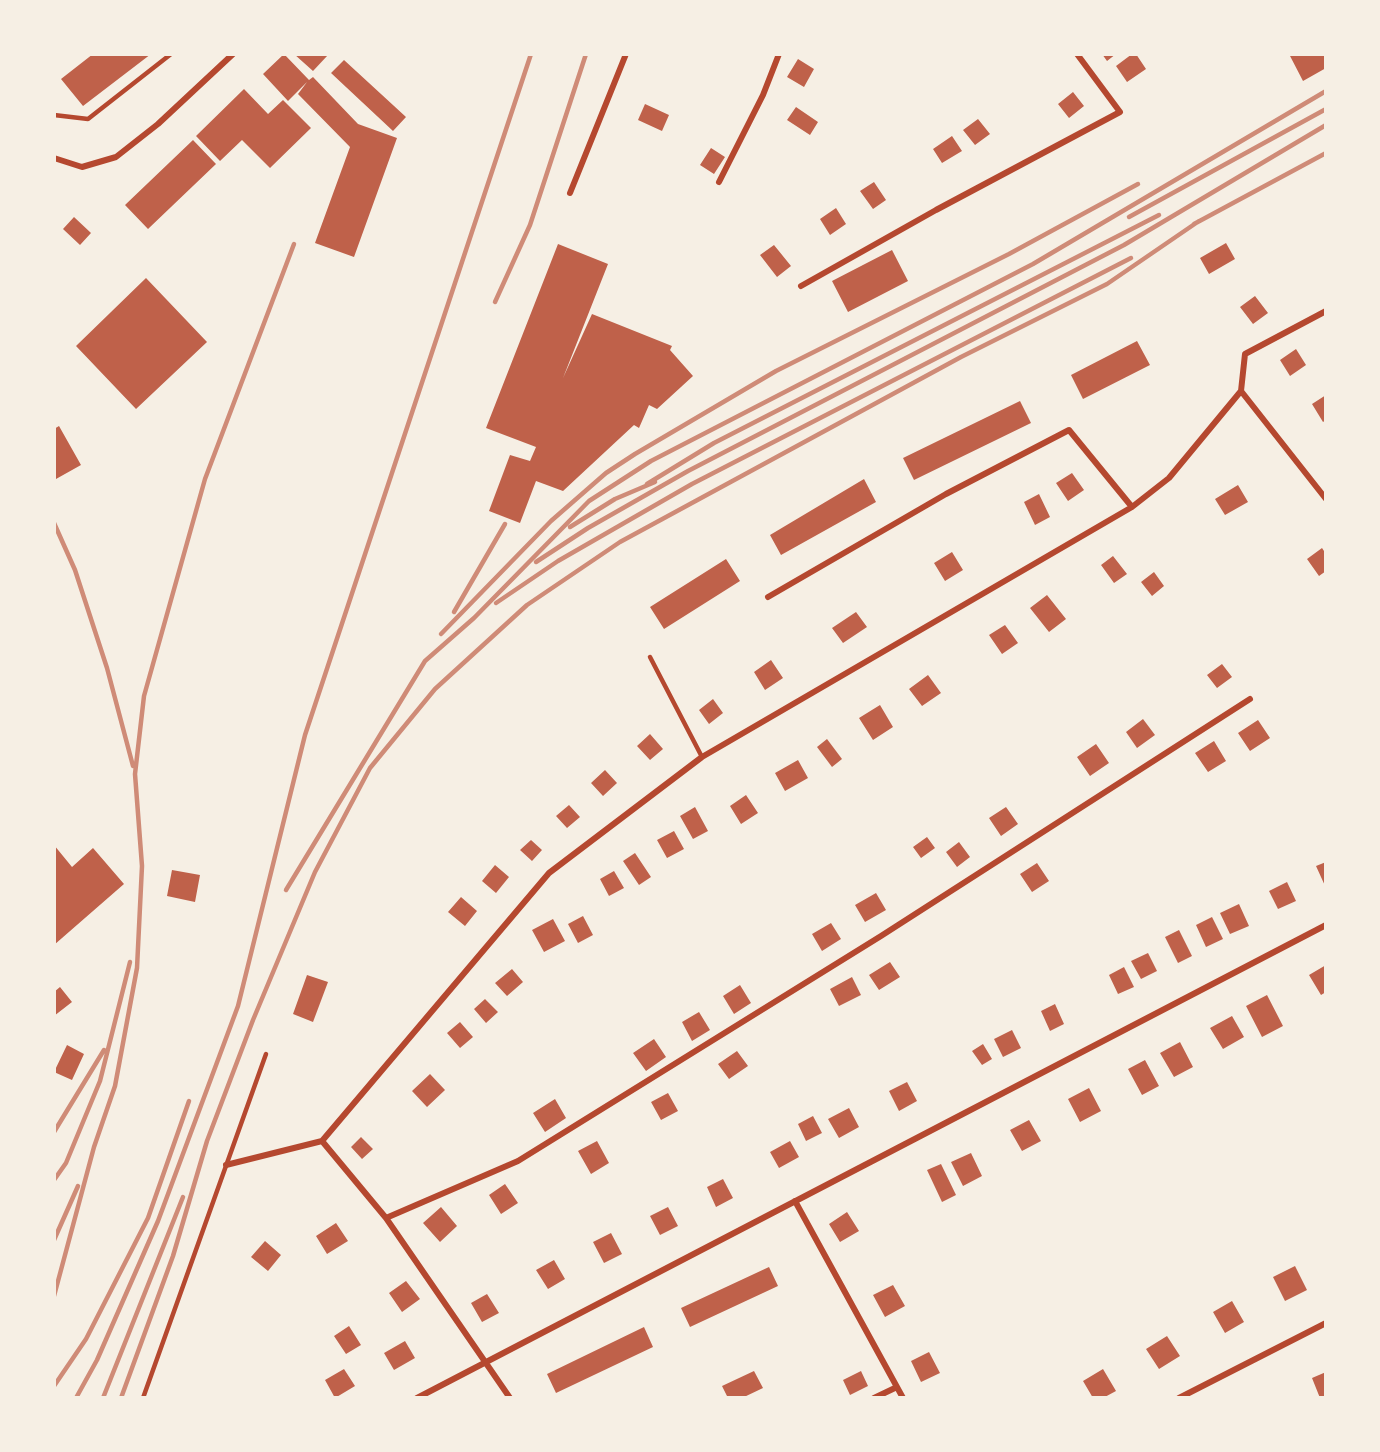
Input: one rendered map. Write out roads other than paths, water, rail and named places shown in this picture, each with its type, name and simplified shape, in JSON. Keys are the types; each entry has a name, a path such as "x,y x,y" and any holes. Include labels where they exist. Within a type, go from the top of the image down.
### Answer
{"street":[{"path":"54,158 82,167 116,157 158,124 233,54"},
{"path":"570,193 626,54"},
{"path":"719,182 763,95 779,54"},
{"path":"801,286 936,210 1120,112 1077,54"},
{"path":"226,1165 322,1141 549,873 702,757 1132,507 1169,478 1241,391 1245,354 1326,311"},
{"path":"1241,391 1326,499"},
{"path":"768,597 946,494 1069,430 1132,507"},
{"path":"386,1218 518,1161 881,936 1250,699"},
{"path":"417,1398 1326,925"},
{"path":"322,1141 386,1218 510,1398"},
{"path":"795,1201 903,1398"},
{"path":"1179,1398 1326,1323"},
{"path":"874,1398 897,1387"}],"lane":[{"path":"54,115 88,119 171,54"},
{"path":"650,657 702,757"},
{"path":"143,1398 266,1054"}],"railway":[{"path":"76,1398 97,1360 158,1221 238,1006 305,735 531,54"},
{"path":"495,302 530,225 586,54"},
{"path":"286,890 425,661 474,618 589,501 651,461 1033,264 1326,91"},
{"path":"1129,217 1326,109"},
{"path":"536,562 588,528 688,471 1124,245 1326,125"},
{"path":"1194,224 1326,153"},
{"path":"441,634 551,521 606,473 635,454 776,371 1009,254 1138,184"},
{"path":"647,484 714,443 1159,215"},
{"path":"121,1398 173,1256 207,1141 253,1020 315,872 370,768 435,689 527,605 620,542 961,357 1107,284 1199,221"},
{"path":"54,1296 94,1147 115,1086 137,968 142,866 135,774 144,696 205,479 294,244"},
{"path":"496,603 558,561 692,484 1131,258"},
{"path":"570,527 615,499 655,482"},
{"path":"54,523 75,570 107,668 133,766"},
{"path":"454,612 505,524"},
{"path":"54,1180 66,1163 100,1081 130,962"},
{"path":"54,1132 104,1050"},
{"path":"54,1386 86,1339 148,1218 189,1101"},
{"path":"54,1240 78,1186"},
{"path":"103,1398 183,1197"}]}
